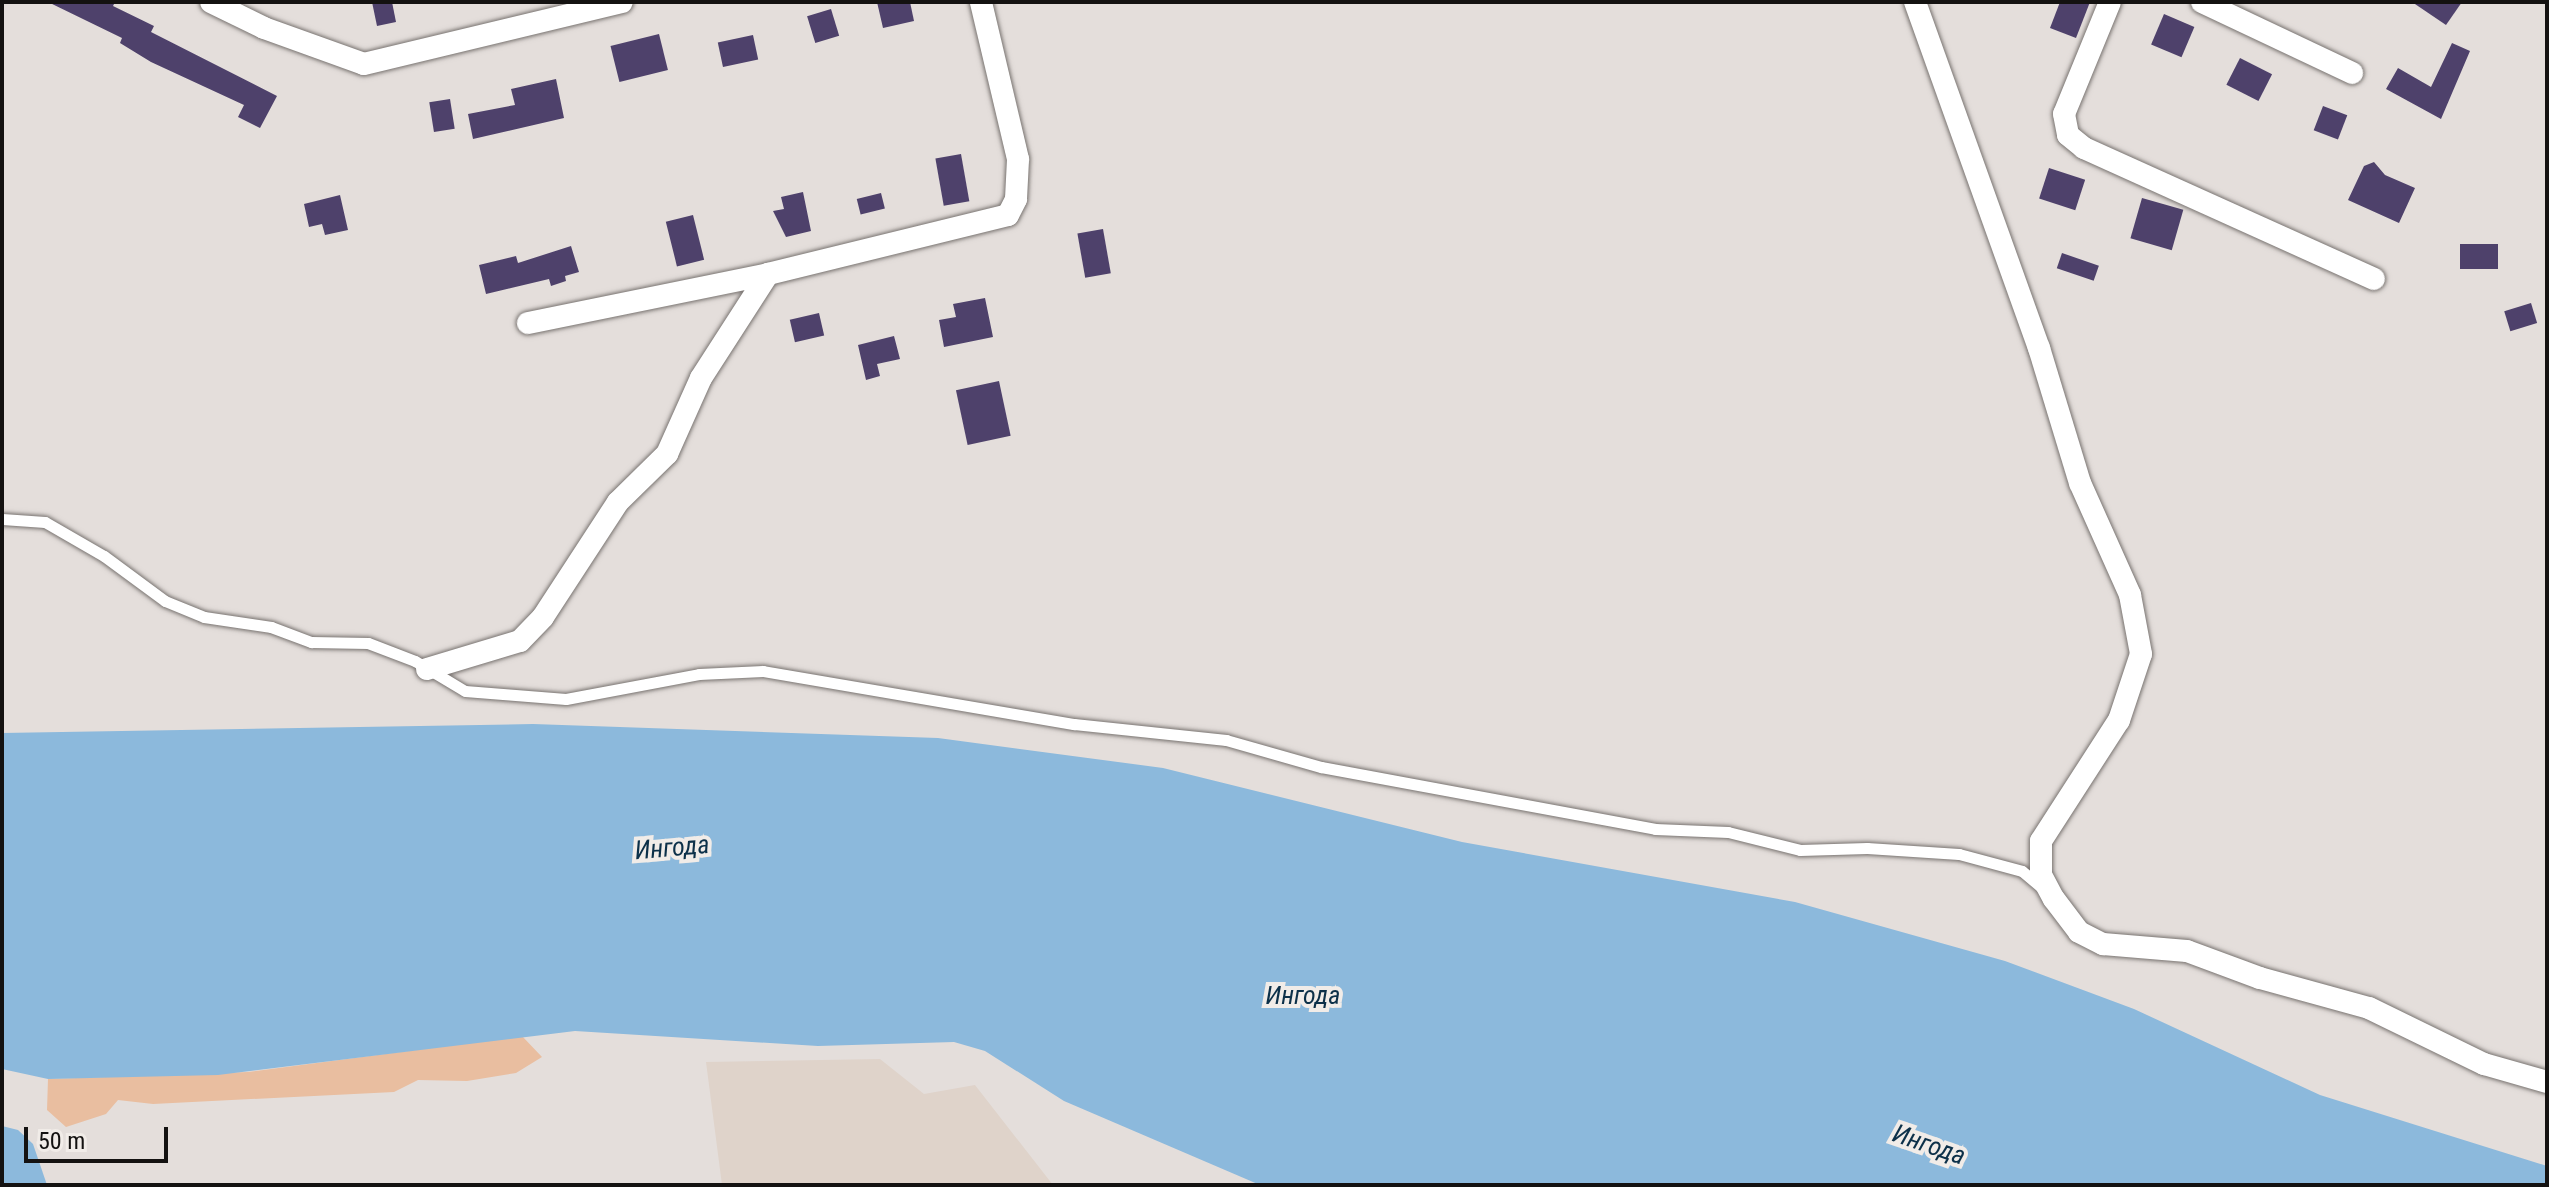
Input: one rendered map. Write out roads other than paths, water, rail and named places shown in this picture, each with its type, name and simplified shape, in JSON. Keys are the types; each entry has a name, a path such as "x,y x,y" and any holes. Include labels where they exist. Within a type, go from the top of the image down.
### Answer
{"street":[{"path":"211,2 264,28 364,64 622,2"},
{"path":"528,323 768,274 1008,215 1016,199 1018,159 981,2"},
{"path":"1915,2 2039,348 2080,483 2130,595 2141,654 2119,720 2041,841 2041,875 2054,899 2079,932 2103,944 2187,951 2369,1008 2484,1064 2547,1082"},
{"path":"2110,2 2064,114 2068,135 2084,148 2374,279"},
{"path":"2202,2 2352,73"},
{"path":"427,669 520,641 543,617 618,502 667,454 701,378 768,274"}],"lane":[{"path":"2,519 45,522 104,556 165,601 204,617 271,627 311,642 368,643 427,669 465,691 566,699 699,674 763,671 1074,724 1226,740 1321,767 1655,829 1728,832 1800,850 1959,854 2022,871 2054,899"}],"water":[{"name":"Ингода","path":"533,724 938,738 1163,768 1462,842 1795,902 2005,961 2134,1009 2320,1095 2547,1166 2547,1185 1260,1185 1064,1101 985,1051 954,1042 818,1046 575,1031 218,1075 48,1079 2,1069 2,733"},
{"path":"2,1126 18,1130 33,1144 47,1185 2,1185"}]}
